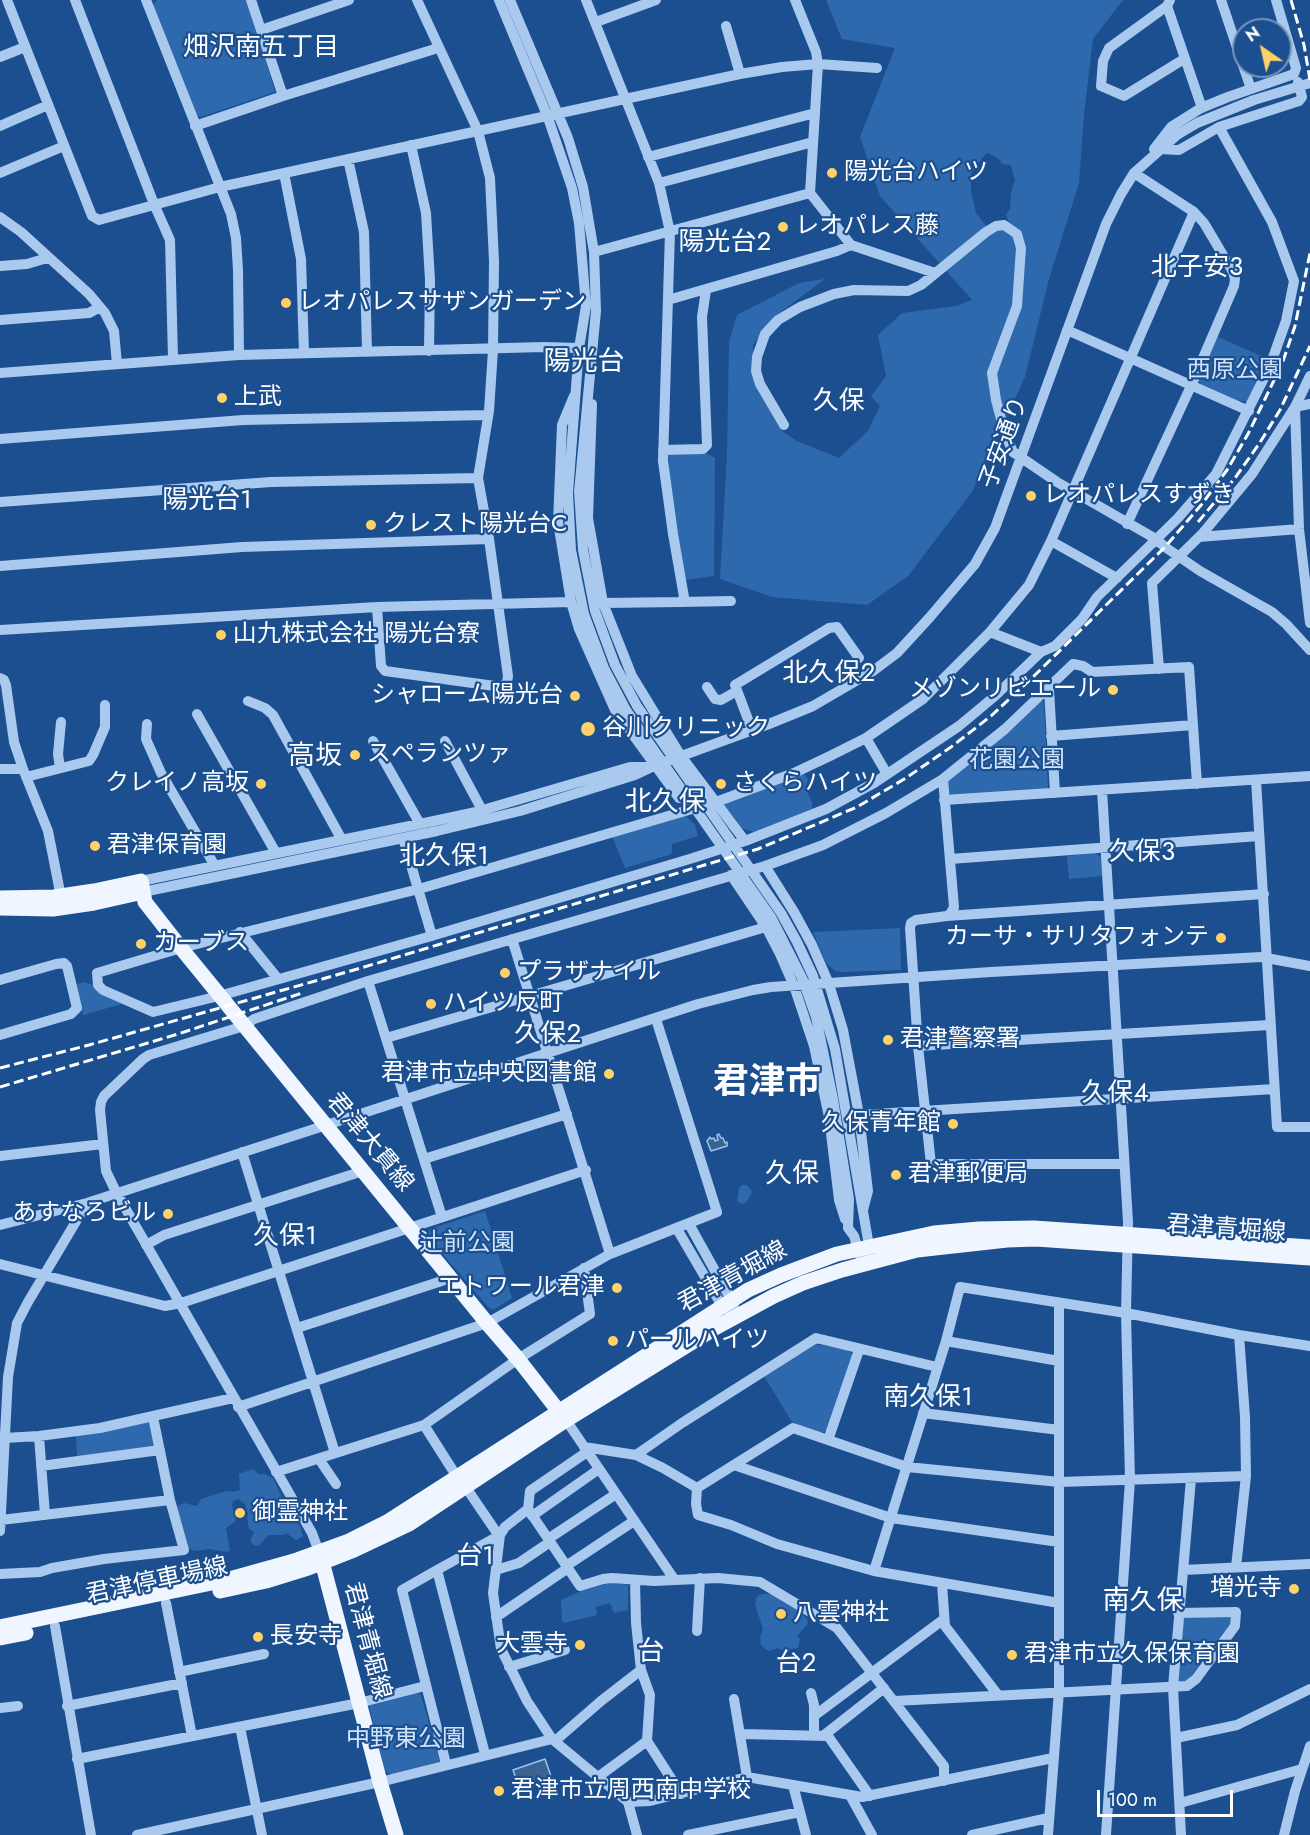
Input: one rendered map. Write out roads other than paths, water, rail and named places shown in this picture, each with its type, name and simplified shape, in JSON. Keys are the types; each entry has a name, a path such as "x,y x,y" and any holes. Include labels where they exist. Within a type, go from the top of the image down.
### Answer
{"main road":[{"path":"0,908 62,902 142,886"},
{"name":"君津大貫線","path":"142,886 145,902 219,996 518,1359 562,1416"},
{"path":"0,898 30,898 62,902"},
{"name":"君津青堀線","path":"396,1835 320,1557 461,1481 562,1416 727,1303 790,1271 863,1247 934,1233 1034,1228 1310,1258"},
{"name":"君津青堀線","path":"562,1416 737,1316 803,1283 917,1250 1036,1239 1310,1247"},
{"name":"君津停車場線","path":"0,1638 266,1581 320,1557"},
{"name":"君津停車場線","path":"0,1628 226,1580 320,1557"}],"street":[{"path":"7,0 92,216 99,220 220,187 740,74 818,64 877,68"},
{"path":"75,0 170,240 173,359"},
{"path":"146,0 231,214 236,238 239,355"},
{"path":"251,0 283,96"},
{"path":"261,30 349,0"},
{"path":"377,607 381,666 385,670 502,687 507,682 489,539 478,478 488,415 493,350 492,204 489,178 478,131 417,0"},
{"path":"499,0 553,114 568,138 582,187 594,252 596,311 589,380 580,414 568,493 571,550 584,614 595,647 626,710 771,917 803,980 816,1017 824,1051 854,1198 862,1212"},
{"path":"510,0 553,114 579,223 586,306 579,348 576,391 580,414"},
{"path":"586,0 658,183 670,232 663,461 672,534 684,597 681,603"},
{"path":"596,22 656,0"},
{"path":"795,0 816,52 818,64 810,193 851,245 935,273"},
{"path":"1221,0 1251,89"},
{"path":"1159,149 1179,150 1219,127 1301,99 1296,68 1276,0"},
{"path":"1184,58 1124,96 1101,86 1104,61 1110,48 1169,3 1184,58 1202,108"},
{"path":"726,26 740,74"},
{"path":"0,57 25,47"},
{"path":"195,126 438,48"},
{"path":"1144,162 1171,127 1202,108 1290,77 1296,68"},
{"path":"1144,162 1177,135 1213,115 1310,83"},
{"path":"0,126 48,105"},
{"path":"648,158 815,113"},
{"path":"1194,212 1051,541 1029,585 990,632 923,699 866,738 794,772 716,802 419,888 181,948 97,973 98,985 103,990 153,1012 219,996 432,936 745,842 826,809 874,783 959,726 995,696 1041,652 1055,646 1082,619 1097,597 1156,539 1216,474 1270,366 1286,321 1294,281 1272,222 1219,127"},
{"path":"658,183 813,142"},
{"path":"411,145 426,213 430,280 429,351"},
{"path":"0,173 64,146"},
{"path":"348,159 364,232 367,352"},
{"name":"子安通り","path":"652,767 813,705 856,682 897,653 975,564 995,528 1022,459 1106,225 1121,194 1144,162"},
{"path":"284,173 301,258 304,353"},
{"path":"1127,524 1191,386 1235,279 1204,222 1194,212 1134,173"},
{"path":"594,252 810,193"},
{"path":"0,217 21,232 100,307 111,322 114,331 117,364"},
{"path":"784,425 760,384 756,371 757,357 765,334 778,320 800,307 834,294 854,290 908,291 921,285 996,226 1004,225 1017,234 1020,248 1017,306 992,373 1005,434 1013,452 1072,491 1156,539 1200,571 1272,612 1310,650"},
{"path":"668,300 851,245"},
{"path":"0,266 27,264 47,258"},
{"path":"663,450 703,449 707,445 702,317 706,290"},
{"path":"0,320 89,313 100,307"},
{"path":"1067,330 1249,411"},
{"path":"0,373 239,355 493,350 536,347 579,348"},
{"path":"1159,669 1152,583 1199,537 1252,474 1295,407 1310,376"},
{"path":"589,380 593,429 588,518 603,603 632,676 681,756 745,842"},
{"path":"576,391 562,425 558,522 571,602 579,629 615,710 652,767 688,810 716,850"},
{"path":"1295,407 1310,404"},
{"path":"1295,407 1299,529 1307,573 1310,623"},
{"path":"0,439 243,420 488,415"},
{"path":"1297,463 1310,463"},
{"path":"0,502 293,480 478,478"},
{"path":"1199,537 1299,529"},
{"path":"0,566 242,547 489,539"},
{"path":"1051,541 1117,578"},
{"path":"603,603 731,601"},
{"path":"0,630 377,607 571,602"},
{"path":"752,730 735,685 829,628 837,627 859,658"},
{"path":"990,632 1041,652"},
{"path":"320,1557 312,1533 235,1402 106,1171 101,1102 104,1096 143,1059 149,1055 243,1026 254,1019 368,981 765,866 805,852 853,831 912,799 943,779 1005,729 1073,664 1083,666 1092,672 1189,667 1197,784"},
{"path":"0,678 6,685 14,742 48,831 62,902"},
{"path":"707,687 715,699 721,700 737,691"},
{"path":"1049,689 1055,793"},
{"path":"248,701 265,708 273,715 342,840"},
{"path":"0,769 24,773 89,761 105,727 105,705"},
{"path":"197,714 276,853"},
{"path":"60,768 58,754 61,722"},
{"path":"147,724 146,740 161,773 215,866"},
{"path":"1052,736 1193,725"},
{"path":"866,738 887,774"},
{"path":"373,741 420,824"},
{"path":"445,741 482,810"},
{"path":"142,886 215,866 482,810 630,767 652,767"},
{"path":"142,886 403,838 509,813 635,775 652,767"},
{"path":"944,800 1310,776"},
{"path":"943,779 954,907 947,916"},
{"path":"1256,780 1277,1127 1310,1127"},
{"path":"1102,790 1128,1240 1126,1313 1130,1480 1106,1835"},
{"path":"950,859 1259,836"},
{"path":"403,838 432,936"},
{"path":"765,866 794,912 830,984 843,1030 859,1115 868,1191 862,1212 864,1264"},
{"path":"731,875 766,927 794,986 814,1046 829,1117 839,1200 848,1228 863,1247"},
{"path":"1124,1164 932,1164 918,1046 910,923 916,920 947,916 1264,894"},
{"path":"386,1038 766,927"},
{"path":"240,932 278,979"},
{"path":"512,939 610,1254"},
{"path":"0,1225 87,1203 725,996 771,987 915,979 991,972 1266,958 1310,966"},
{"path":"0,980 64,963 77,1008 71,1014 0,1035"},
{"path":"368,981 442,1217"},
{"path":"4,1438 100,1428 235,1402 312,1382 487,1323 610,1254 717,1212 656,1019"},
{"path":"918,1046 1270,1025"},
{"path":"859,1115 1274,1089"},
{"path":"424,1159 567,1114"},
{"path":"0,1156 103,1143"},
{"path":"242,1152 336,1453"},
{"path":"0,1264 165,1306 585,1170"},
{"path":"146,1245 164,1235 363,1171"},
{"path":"848,1228 854,1198"},
{"path":"0,1532 5,1354 17,1323 87,1203"},
{"path":"689,1224 727,1303"},
{"path":"677,1228 737,1316"},
{"path":"276,1472 424,1425 518,1359 590,1314 584,1268"},
{"path":"297,1328 451,1278"},
{"path":"874,1571 946,1341 960,1287 1126,1313 1310,1346"},
{"path":"1048,1835 1059,1691 1059,1303"},
{"path":"1236,1567 1246,1476 1245,1417 1239,1335"},
{"path":"636,1455 816,1338 937,1367"},
{"path":"946,1341 1059,1361"},
{"path":"828,1440 860,1350"},
{"path":"923,1413 1059,1430"},
{"path":"562,1416 674,1579"},
{"path":"0,1574 40,1572 104,1559 184,1550 170,1500 153,1417"},
{"path":"424,1425 500,1535"},
{"path":"697,1488 793,1428 907,1467 1059,1482 1246,1476"},
{"path":"39,1436 45,1515"},
{"path":"41,1466 160,1450"},
{"path":"697,1488 636,1455 586,1450 530,1491 530,1513 580,1586 603,1579 666,1581 700,1578 760,1582 837,1628 944,1766 944,1781"},
{"path":"320,1459 336,1484"},
{"path":"734,1465 891,1518 1059,1542"},
{"path":"599,1469 505,1527 500,1535 493,1593 501,1649 527,1701 553,1740 628,1802 637,1835"},
{"path":"1181,1835 1173,1687 1191,1479"},
{"path":"697,1488 698,1515 786,1546 874,1571 1059,1603"},
{"path":"496,1570 519,1563 616,1494"},
{"path":"2,1520 170,1500"},
{"path":"496,1617 634,1521"},
{"path":"446,1764 402,1590 500,1535"},
{"path":"1183,1570 1310,1564"},
{"path":"437,1570 486,1754"},
{"path":"697,1631 700,1578"},
{"path":"635,1580 636,1623 641,1670 650,1695 647,1741 681,1794"},
{"path":"942,1584 945,1626 998,1695"},
{"path":"166,1603 192,1737"},
{"path":"894,1701 1187,1686 1197,1679 1235,1626 1236,1612 1178,1613"},
{"path":"814,1716 944,1619"},
{"path":"55,1626 91,1835"},
{"path":"509,1667 565,1650"},
{"path":"67,1706 264,1654"},
{"path":"137,1835 380,1782 486,1754 553,1740 641,1670"},
{"path":"77,1759 240,1727 425,1686"},
{"path":"819,1736 884,1688"},
{"path":"1176,1738 1237,1725 1310,1689"},
{"path":"811,1693 819,1736"},
{"path":"734,1699 747,1777"},
{"path":"0,1708 18,1706"},
{"path":"240,1727 262,1835"},
{"path":"741,1734 828,1736 870,1796"},
{"path":"598,1776 647,1741"},
{"path":"1284,1835 1310,1746"},
{"path":"628,1802 650,1801 747,1777 851,1797 870,1796 1053,1758"},
{"path":"1179,1803 1302,1769"},
{"path":"793,1785 806,1835"},
{"path":"851,1797 872,1835"},
{"path":"688,1835 800,1812"},
{"path":"972,1835 1048,1818"},
{"path":"188,1823 190,1835"}],"railway":[{"path":"1291,0 1304,45 1310,80"},
{"path":"0,1068 354,970 758,849 857,807 906,778 991,716 1165,547 1202,504 1227,470 1248,434 1282,364 1295,326 1310,253"},
{"path":"1198,522 1235,478 1259,444 1280,410 1310,346"},
{"path":"0,1087 178,1034 302,993"}],"place":[{"name":"陽光台ハイツ","path":"832,173"},
{"name":"レオパレス藤","path":"783,227"},
{"name":"レオパレスサザンガーデン","path":"286,303"},
{"name":"上武","path":"222,398"},
{"name":"レオパレスすずき","path":"1031,496"},
{"name":"クレスト陽光台C","path":"371,525"},
{"name":"山九株式会社 陽光台寮","path":"221,635"},
{"name":"メゾンリビエール","path":"1113,690"},
{"name":"シャローム陽光台","path":"575,696"},
{"name":"谷川クリニック","path":"588,729"},
{"name":"スペランツァ","path":"355,755"},
{"name":"クレイノ高坂","path":"261,784"},
{"name":"さくらハイツ","path":"721,784"},
{"name":"君津保育園","path":"95,846"},
{"name":"カーサ・サリタフォンテ","path":"1221,938"},
{"name":"カーブス","path":"141,944"},
{"name":"プラザナイル","path":"505,973"},
{"name":"ハイツ反町","path":"431,1004"},
{"name":"君津警察署","path":"888,1040"},
{"name":"君津市立中央図書館","path":"609,1074"},
{"name":"久保青年館","path":"953,1124"},
{"name":"君津郵便局","path":"896,1175"},
{"name":"あすなろビル","path":"168,1214"},
{"name":"エトワール君津","path":"617,1288"},
{"name":"パールハイツ","path":"613,1341"},
{"name":"御霊神社","path":"240,1513"},
{"name":"増光寺","path":"1294,1589"},
{"name":"八雲神社","path":"781,1614"},
{"name":"長安寺","path":"258,1637"},
{"name":"大雲寺","path":"580,1645"},
{"name":"君津市立久保保育園","path":"1012,1655"},
{"name":"君津市立周西南中学校","path":"499,1791"}],"district":[{"name":"畑沢南五丁目","path":"261,49"},
{"name":"陽光台2","path":"725,244"},
{"name":"北子安3","path":"1197,269"},
{"name":"陽光台","path":"584,363"},
{"name":"久保","path":"839,403"},
{"name":"陽光台1","path":"207,502"},
{"name":"北久保2","path":"829,675"},
{"name":"高坂","path":"315,757"},
{"name":"北久保","path":"665,803"},
{"name":"久保3","path":"1142,854"},
{"name":"北久保1","path":"444,858"},
{"name":"久保2","path":"548,1036"},
{"name":"君津市","path":"767,1084"},
{"name":"久保4","path":"1115,1095"},
{"name":"久保","path":"792,1175"},
{"name":"久保1","path":"285,1238"},
{"name":"南久保1","path":"928,1399"},
{"name":"台1","path":"475,1558"},
{"name":"南久保","path":"1143,1602"},
{"name":"台","path":"651,1653"},
{"name":"台2","path":"796,1665"}],"park label":[{"name":"西原公園","path":"1235,371"},
{"name":"花園公園","path":"1017,761"},
{"name":"辻前公園","path":"467,1244"},
{"name":"中野東公園","path":"406,1740"}]}
